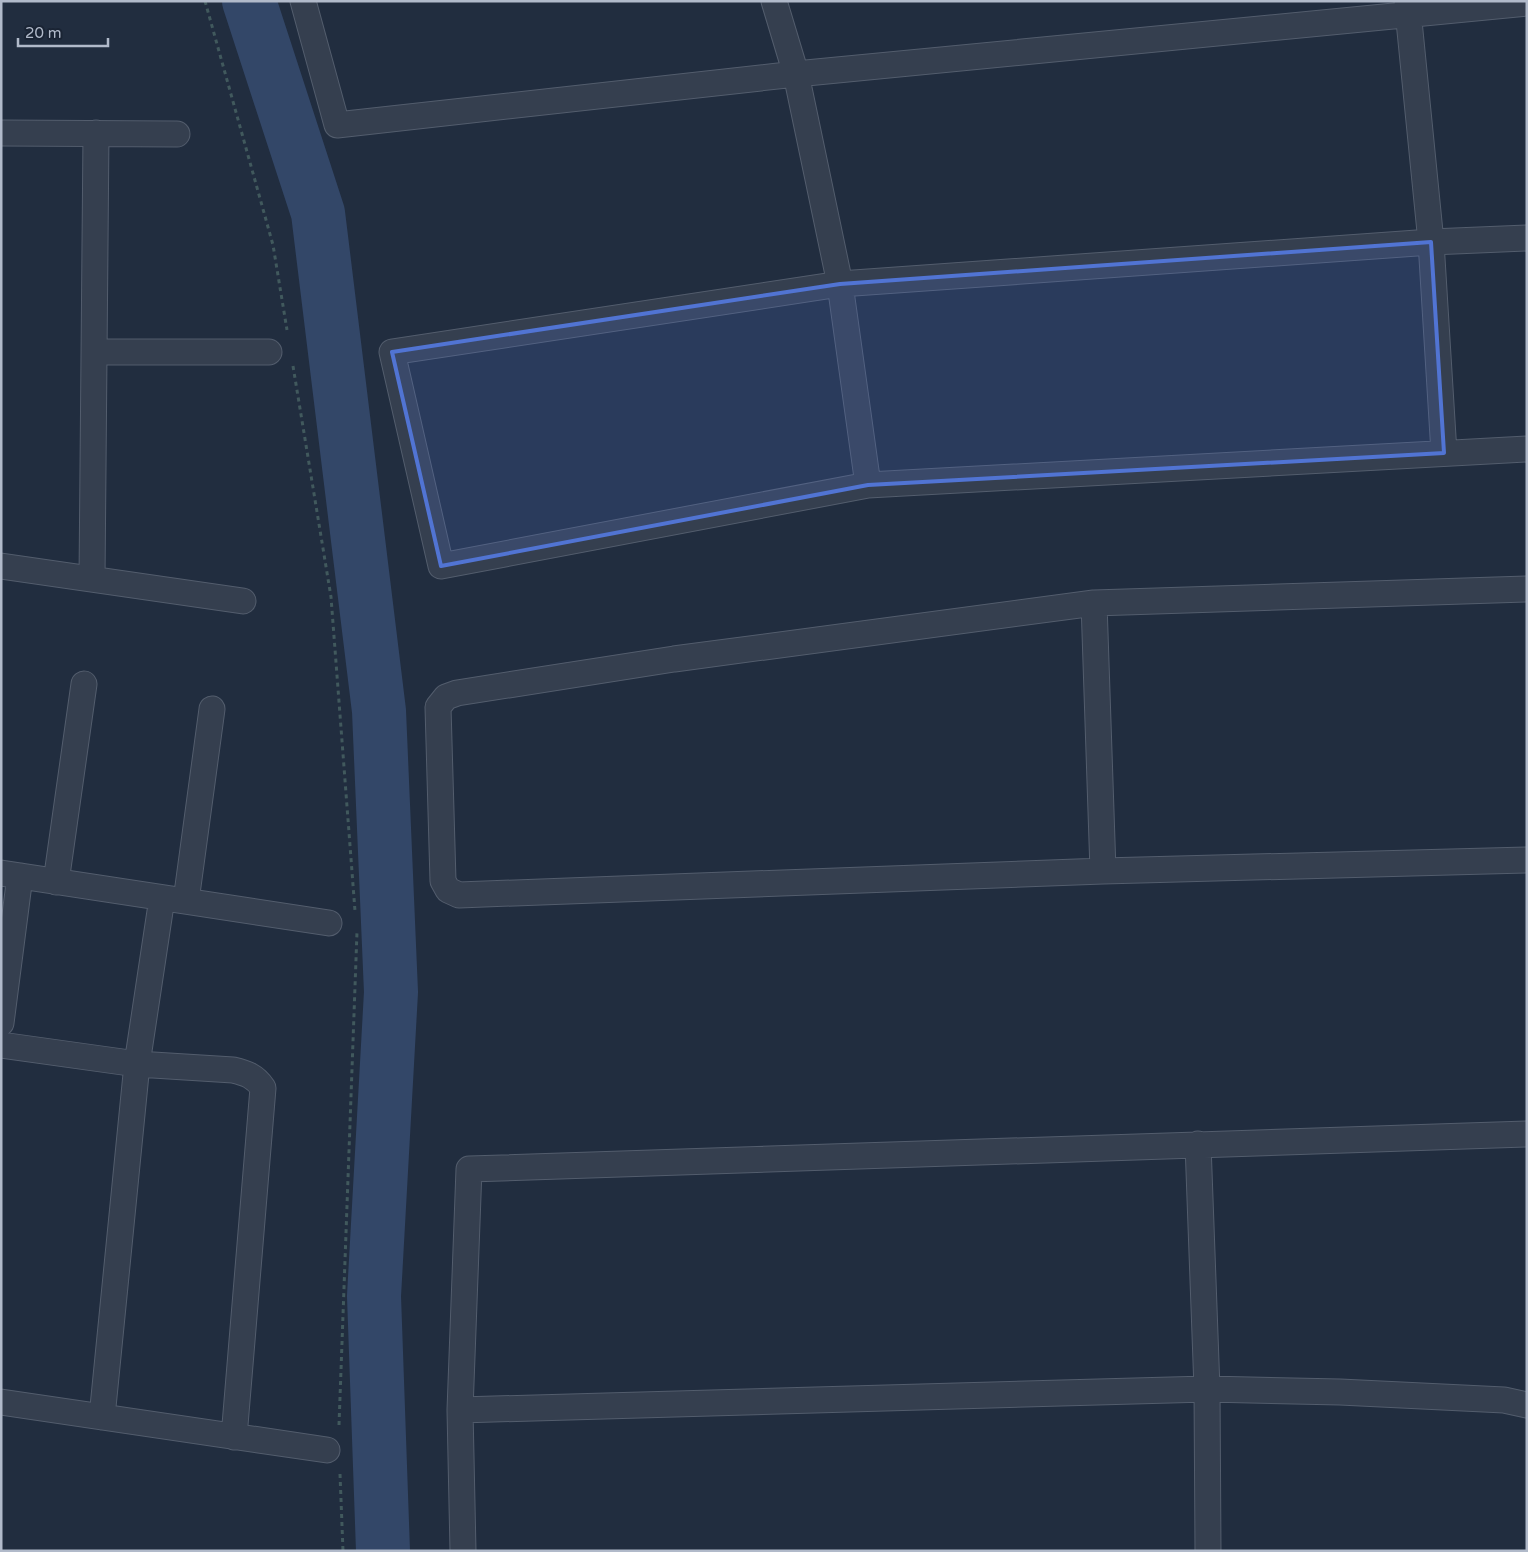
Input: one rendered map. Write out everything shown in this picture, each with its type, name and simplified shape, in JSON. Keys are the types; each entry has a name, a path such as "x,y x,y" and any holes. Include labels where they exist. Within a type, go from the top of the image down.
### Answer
{"street":[{"path":"303,1 338,125 1408,8 1527,3"},
{"path":"774,1 796,74 840,284 868,485"},
{"path":"1408,8 1431,242 1444,452"},
{"path":"1,133 177,134"},
{"path":"92,579 96,134"},
{"path":"1527,238 1431,242 840,284 392,352 441,566 868,485 1444,452 1527,449"},
{"path":"94,352 269,352"},
{"path":"1,566 243,601"},
{"path":"1527,589 1094,603 674,659 458,693 446,698 438,707 443,881 448,890 459,895 1103,871 1527,860"},
{"path":"1094,603 1103,871"},
{"path":"56,882 84,684"},
{"path":"186,901 212,709"},
{"path":"1,1023 10,875 329,923"},
{"path":"102,1417 137,1064 162,898"},
{"path":"1,1045 137,1064 233,1070 248,1074 258,1081 263,1088 234,1437"},
{"path":"462,1551 460,1410 469,1169 1527,1134"},
{"path":"1198,1144 1207,1389 1208,1551"},
{"path":"460,1410 1207,1389 1340,1392 1519,1401"},
{"path":"1,1402 234,1437 333,1442"}],"path":[{"path":"206,1 273,245 288,333"},
{"path":"293,362 331,597 355,912"},
{"path":"333,1442 358,942 356,922"},
{"path":"340,1472 343,1551"}],"highlighted area":[{"path":"1431,242 1444,453 868,485 441,566 392,352 840,284"}],"waterway":[{"path":"249,1 318,213 379,711 391,992 374,1296 383,1551"}]}
